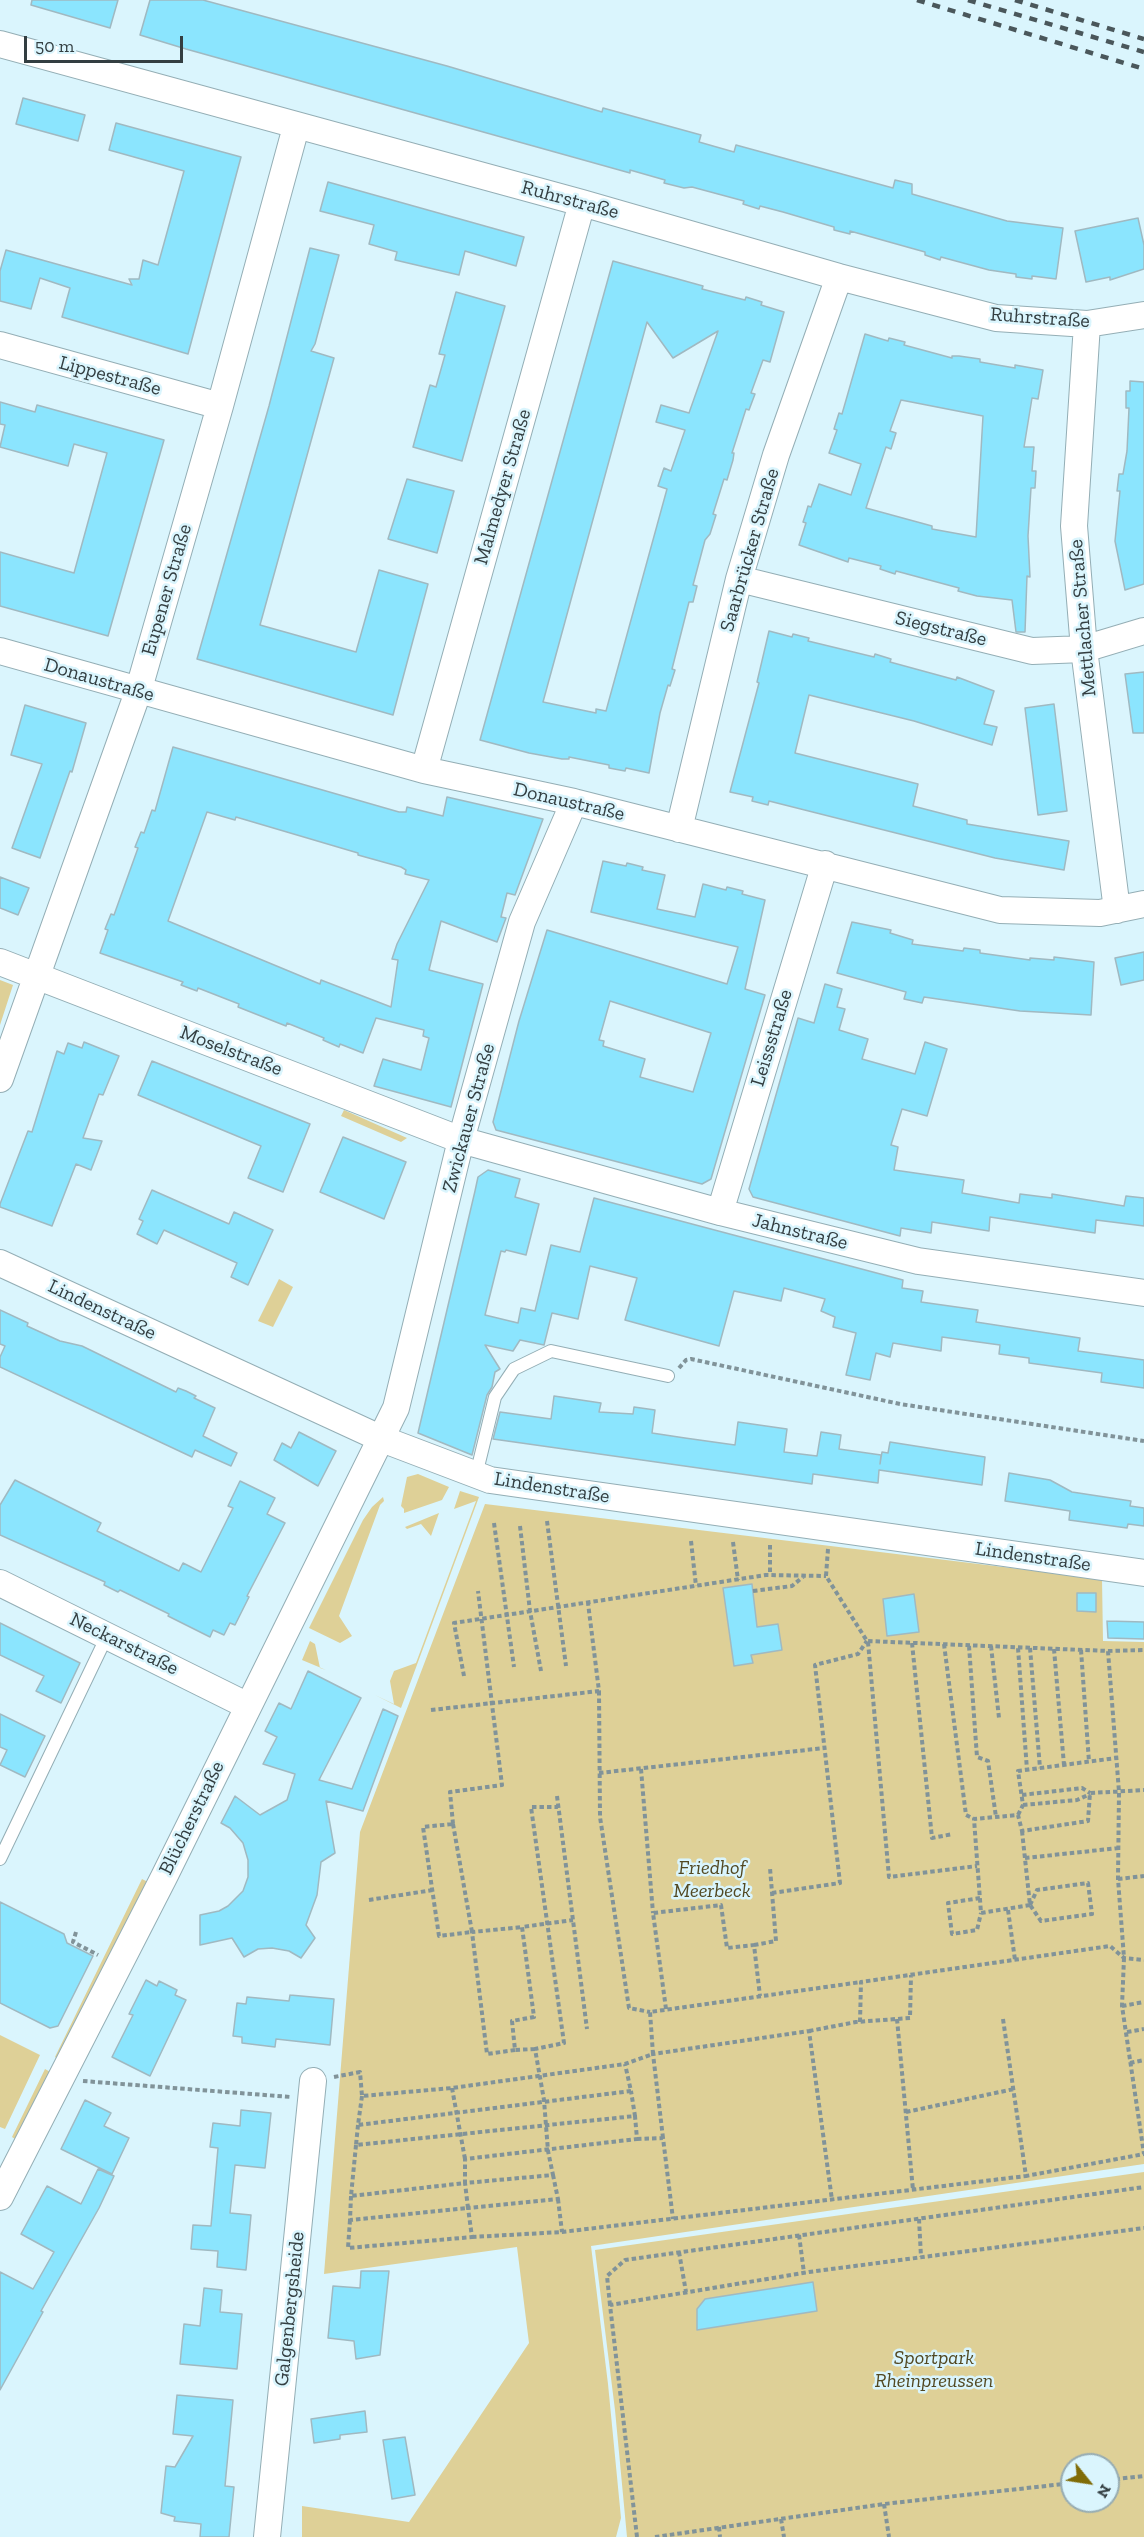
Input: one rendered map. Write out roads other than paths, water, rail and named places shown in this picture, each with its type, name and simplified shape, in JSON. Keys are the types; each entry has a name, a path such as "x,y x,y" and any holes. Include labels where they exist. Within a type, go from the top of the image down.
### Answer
{"street":[{"name":"Ruhrstraße","path":"0,44 296,127 582,203 839,277 996,318 1087,324 1144,315"},
{"name":"Eupener Straße","path":"0,1079 138,692 220,406 296,127"},
{"name":"Malmedyer Straße","path":"424,770 582,203"},
{"name":"Saarbrücker Straße","path":"679,829 739,579 776,455 839,277"},
{"name":"Mettlacher Straße","path":"1087,324 1074,526 1084,649 1117,910"},
{"name":"Lippestraße","path":"0,345 220,406"},
{"name":"Siegstraße","path":"739,579 1032,651 1084,649 1144,631"},
{"name":"Donaustraße","path":"0,651 138,692 424,770 574,802 1000,910 1100,913 1144,904"},
{"name":"Zwickauer Straße","path":"382,1439 396,1408 461,1140 522,922 574,802"},
{"name":"Leissstraße","path":"720,1212 825,864"},
{"name":"Moselstraße","path":"0,962 461,1140"},
{"name":"Jahnstraße","path":"461,1140 720,1212 918,1261 1144,1293"},
{"name":"Lindenstraße","path":"0,1263 382,1439 490,1480 1144,1573"},
{"name":"Blücherstraße","path":"0,2197 164,1876 382,1439"},
{"name":"Neckarstraße","path":"0,1583 248,1706"},
{"name":"Galgenbergsheide","path":"267,2537 312,2090"}],"lane":[{"path":"477,1474 495,1397 514,1369 550,1351 668,1376"},
{"path":"0,1859 107,1636"}],"railway":[{"path":"917,0 1144,69"},
{"path":"968,0 1144,52"},
{"path":"1015,0 1144,39"}],"park label":[{"name":"Friedhof Meerbeck","path":"712,1880"},
{"name":"Sportpark Rheinpreussen","path":"934,2370"}]}
